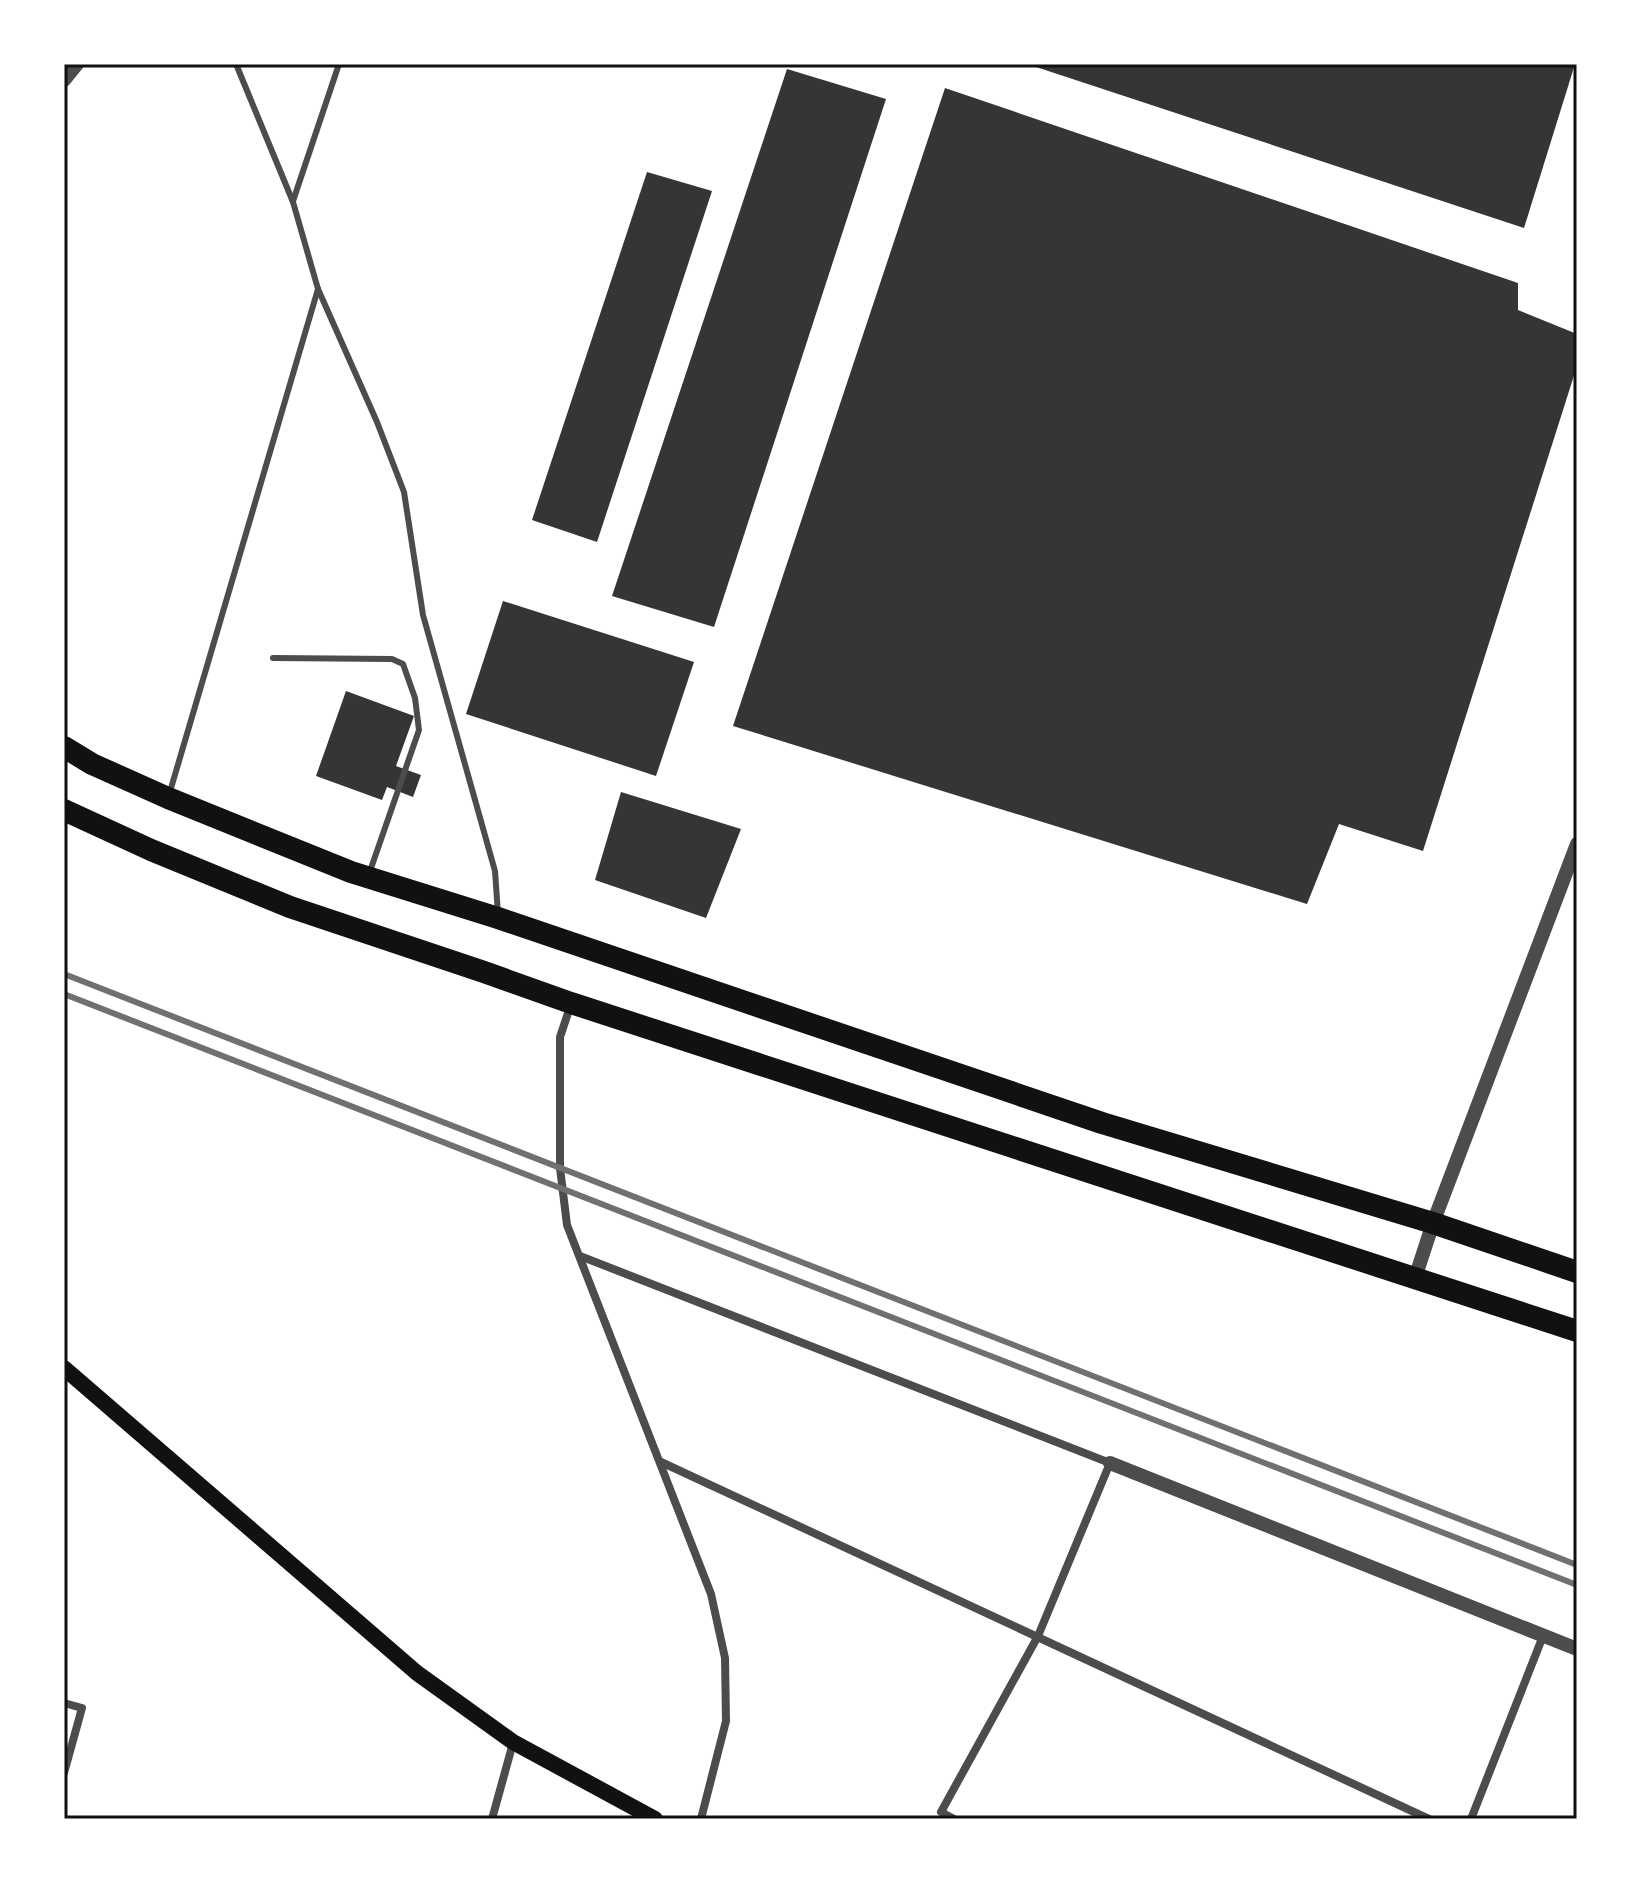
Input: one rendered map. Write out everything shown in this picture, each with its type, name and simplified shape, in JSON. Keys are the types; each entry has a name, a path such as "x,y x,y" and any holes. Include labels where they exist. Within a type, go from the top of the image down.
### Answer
{"highway":[{"path":"64,747 92,764 168,798 368,877 498,918 1102,1123 1433,1223 1577,1272"},
{"path":"64,810 151,850 290,907 571,1003 1577,1331"}],"main road":[{"path":"64,1368 417,1673 513,1742 655,1819"}],"street":[{"path":"64,80 77,64"},
{"path":"1415,1278 1577,844"},
{"path":"571,1003 560,1037 560,1168 567,1225 711,1594 725,1658 726,1721 701,1819"},
{"path":"580,1256 1577,1649"},
{"path":"660,1462 1429,1819"},
{"path":"954,1819 941,1812 1038,1636 1110,1463"},
{"path":"1471,1819 1543,1636"},
{"path":"64,1703 82,1708 64,1773"},
{"path":"492,1819 513,1742"}],"lane":[{"path":"236,64 293,202 318,289 377,422 404,492 423,615 495,871 498,918"},
{"path":"293,202 339,64"},
{"path":"168,798 318,289"},
{"path":"273,658 392,659 403,664 415,698 419,730 368,877"}],"building":[{"path":"1027,64 1575,64 1524,228"},
{"path":"787,69 886,99 714,627 612,596"},
{"path":"945,88 1518,283 1518,310 1577,334 1577,366 1423,851 1339,824 1307,904 733,726"},
{"path":"647,172 712,191 597,542 532,520"},
{"path":"503,601 694,662 656,776 466,714"},
{"path":"346,691 414,716 396,766 421,775 413,797 387,787 382,800 316,776"},
{"path":"621,792 741,829 706,918 595,880"}],"railway":[{"path":"64,974 1577,1565"},
{"path":"64,994 1577,1585"}]}
